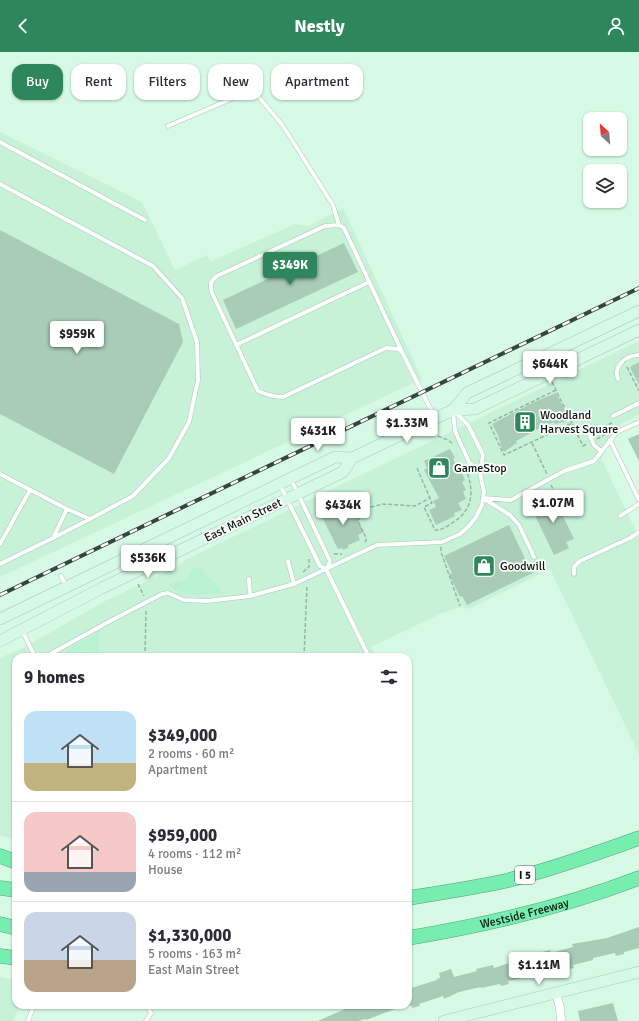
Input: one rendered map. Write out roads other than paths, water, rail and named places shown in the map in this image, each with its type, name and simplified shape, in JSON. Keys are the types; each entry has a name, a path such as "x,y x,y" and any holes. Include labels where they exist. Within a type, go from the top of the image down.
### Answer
{"highway":[{"name":"I 5","path":"412,897 449,892 506,880 560,865 639,838"},
{"path":"0,856 12,860"},
{"name":"Westside Freeway","path":"412,937 481,925 524,915 572,901 639,878"},
{"path":"0,888 12,890"},
{"path":"0,924 12,927"},
{"path":"0,956 12,958"}],"main road":[{"name":"East Main Street","path":"453,410 467,393 639,311"},
{"name":"East Main Street","path":"0,641 102,588 342,472 352,458 453,410 474,409 639,330"},
{"name":"East Main Street","path":"0,619 335,457 352,458"},
{"path":"444,1021 639,972"}],"street":[{"path":"556,993 560,1008 561,1021"}],"lane":[{"path":"168,126 245,93 258,96 282,126 333,205 339,225"},
{"path":"0,142 145,220"},
{"path":"0,184 153,266 182,298 197,342 198,380 189,422 169,458 133,496 0,564"},
{"path":"402,352 399,349 386,348 283,397 266,395 258,391 212,293 210,285 212,280 217,276 326,226 339,225 344,228 402,352 435,418"},
{"path":"236,345 369,282"},
{"path":"618,379 618,365 632,356 639,355"},
{"path":"612,416 639,403"},
{"path":"453,410 455,431 469,462 480,473"},
{"path":"52,653 162,594 168,594 184,600 207,601 250,596 294,584 377,545 441,542 460,534 476,517 482,505 484,492 480,473 483,455 468,425 453,410"},
{"path":"483,498 511,500 564,471 594,461 617,432 639,422"},
{"path":"587,430 592,441 601,451"},
{"path":"610,440 639,500"},
{"path":"1,476 90,519"},
{"path":"290,478 330,561 326,569"},
{"path":"280,484 320,566 326,569 367,653"},
{"path":"0,544 30,490"},
{"path":"483,498 510,515 519,525 534,557"},
{"path":"620,516 639,504"},
{"path":"53,538 67,509"},
{"path":"574,574 574,567 580,561 630,538 639,532"},
{"path":"288,560 294,584"},
{"path":"61,576 66,586"},
{"path":"249,579 250,596"},
{"path":"22,630 33,653"},
{"path":"28,1021 32,1009"},
{"path":"146,1021 151,1013 150,1009"}],"railway":[{"path":"0,595 639,288"}],"place":[{"name":"Woodland Harvest Square","path":"525,422"},
{"name":"GameStop","path":"439,468"},
{"name":"Goodwill","path":"484,566"}]}
